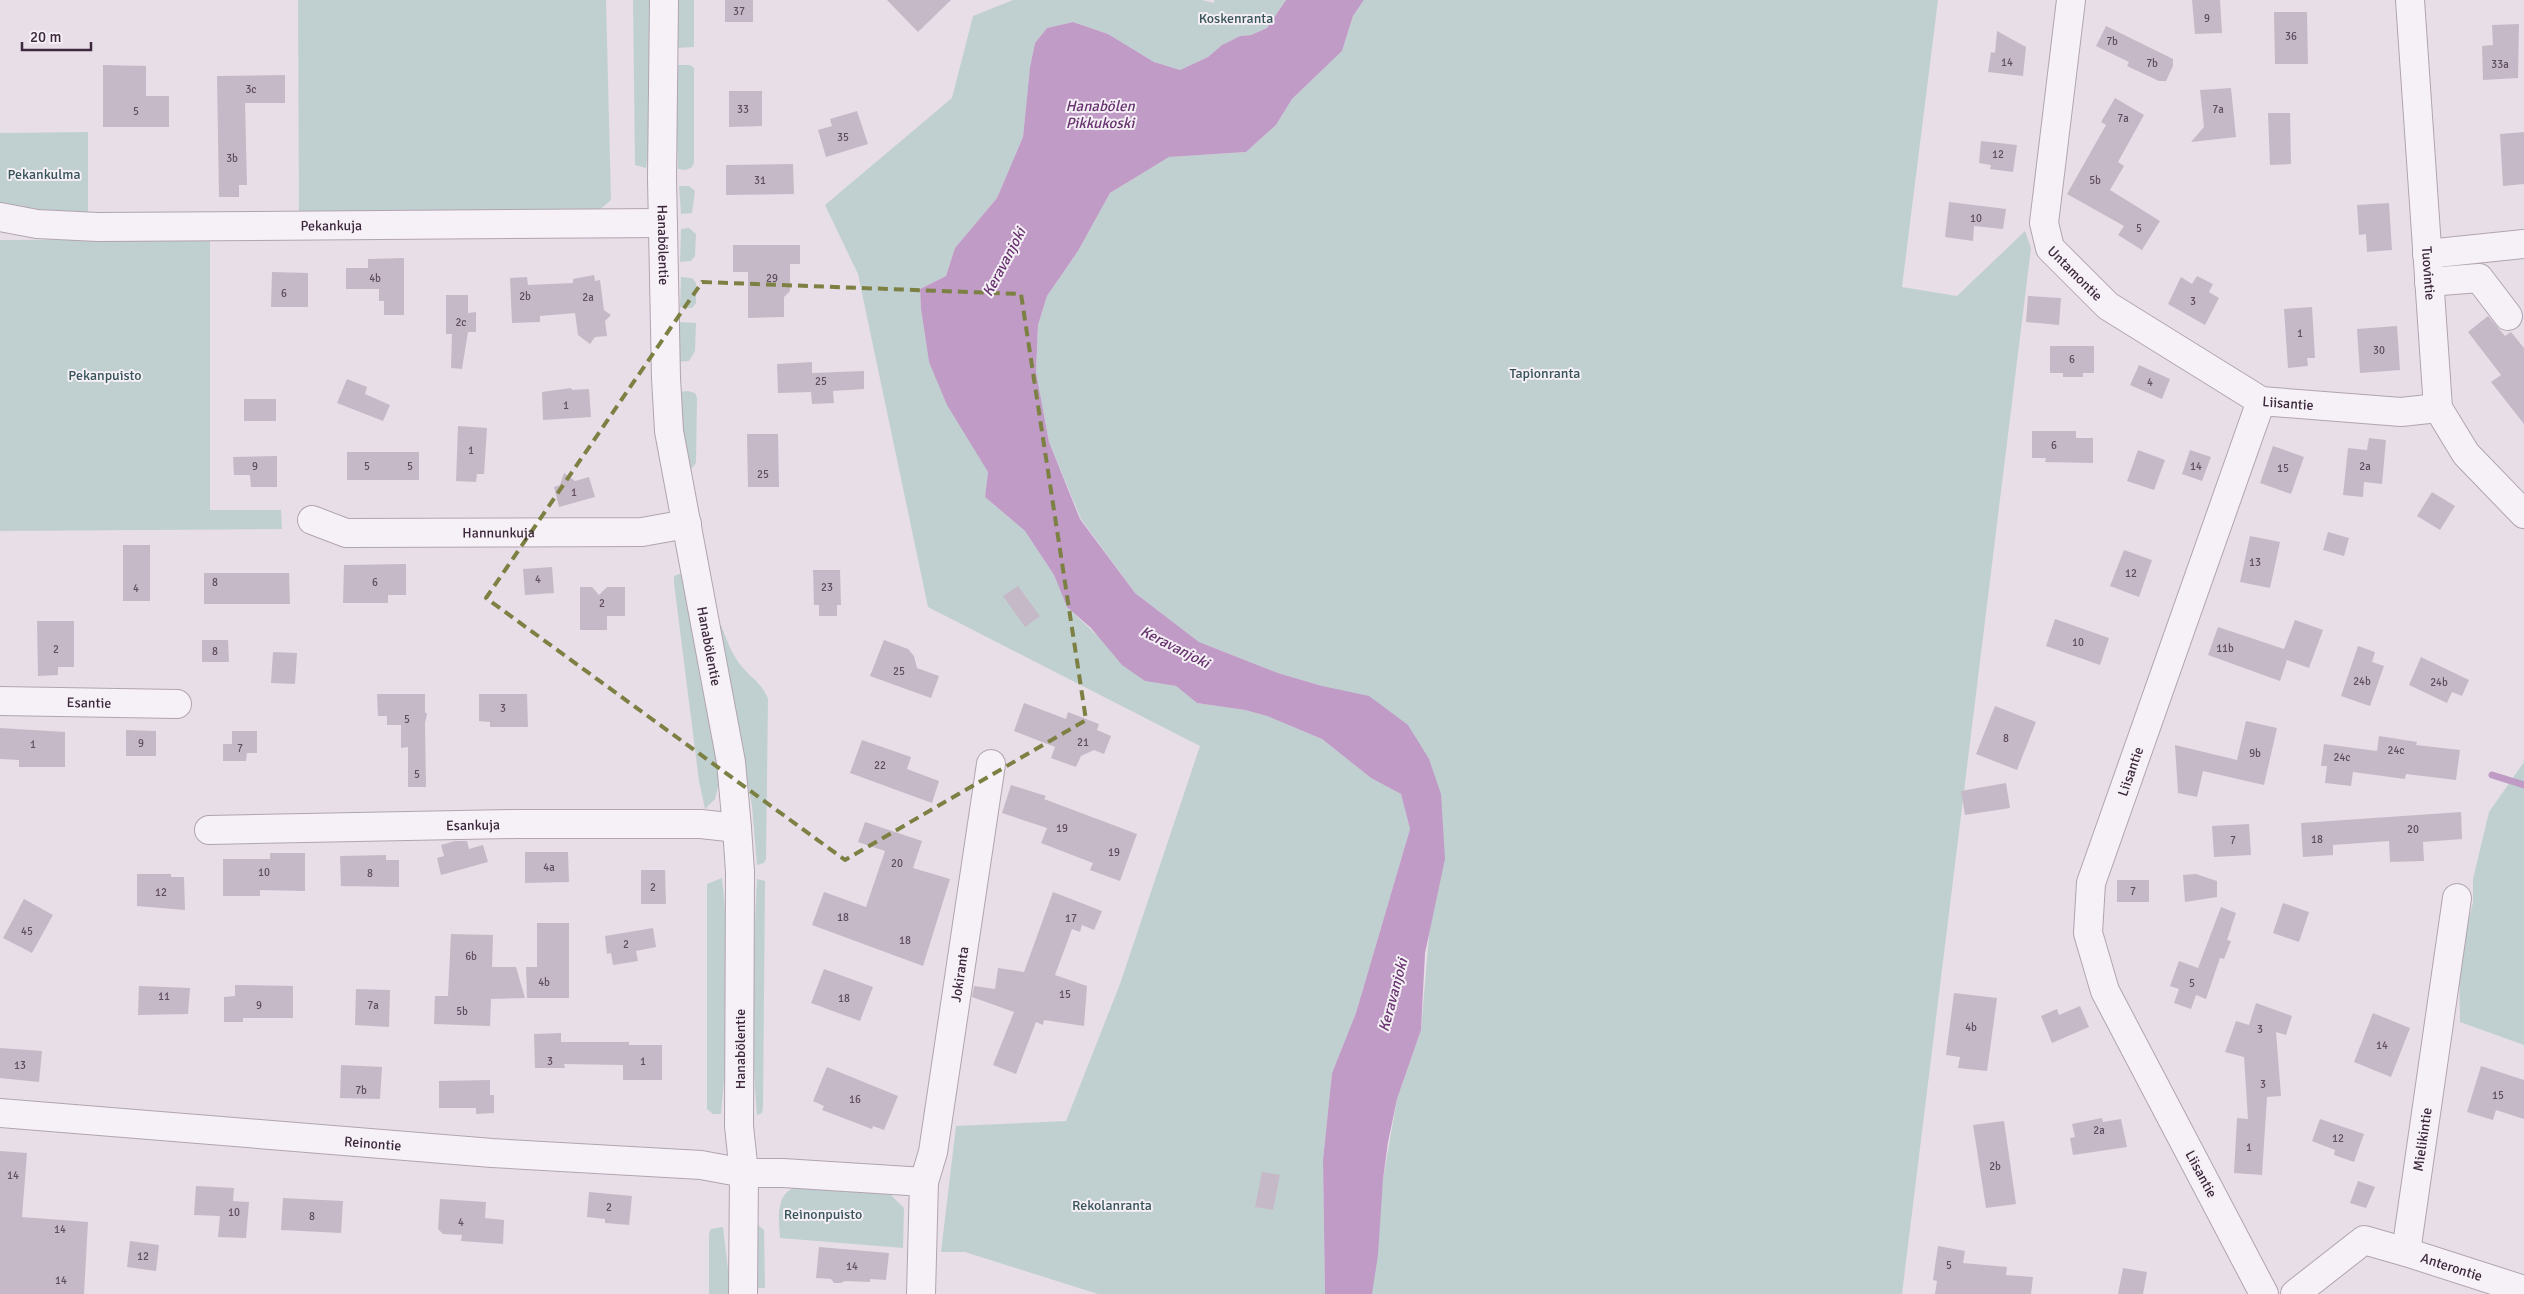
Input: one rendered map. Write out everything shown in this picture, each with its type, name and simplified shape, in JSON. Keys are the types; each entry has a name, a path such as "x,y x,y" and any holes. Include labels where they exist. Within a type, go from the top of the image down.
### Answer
{"street":[{"name":"Hanabölentie","path":"664,0 663,223 666,378 670,431 731,762 740,872 740,1126 744,1173 743,1294"},
{"name":"Untamontie","path":"2071,0 2044,223 2050,248 2108,306 2261,400"},
{"name":"Tuovintie","path":"2410,0 2438,408 2466,454 2524,514"},
{"name":"Pekankuja","path":"0,217 37,224 98,227 663,223"},
{"path":"2427,254 2524,244"},
{"path":"2429,282 2479,278 2508,316"},
{"name":"Liisantie","path":"2264,1294 2105,991 2088,934 2091,883 2261,400 2401,412 2438,408"},
{"name":"Hannunkuja","path":"312,520 346,533 642,532 687,524"},
{"name":"Esantie","path":"0,701 108,705 177,704"},
{"name":"Jokiranta","path":"921,1294 924,1182 933,1152 991,764"},
{"name":"Esankuja","path":"209,830 516,824 700,824 737,828"},
{"name":"Mielikintie","path":"2406,1252 2457,898"},
{"name":"Reinontie","path":"0,1113 492,1153 701,1165 744,1173"},
{"path":"744,1173 783,1173 924,1182"},
{"path":"2295,1294 2364,1240 2406,1252"},
{"name":"Anterontie","path":"2406,1252 2524,1290"}],"highlighted area":[{"path":"702,282 1021,294 1086,720 845,860 486,598"}],"green space":[{"path":"298,0 606,0 611,200 598,211 299,214"},
{"path":"633,0 650,0 651,9 651,127 646,168 635,165"},
{"path":"677,0 694,0 694,47 675,48"},
{"path":"1013,0 1202,0 1213,3 1215,0 1286,0 1267,28 1251,35 1240,36 1222,45 1208,57 1180,70 1154,62 1108,34 1073,22 1047,28 1035,43 1030,67 1023,137 997,198 955,248 946,276 920,289 929,362 988,472 985,497 1025,531 1054,575 1067,607 1145,681 1176,686 1197,703 1245,710 1267,716 1322,739 1371,778 1401,794 1410,829 1356,1013 1332,1073 1323,1161 1325,1294 1098,1294 965,1252 941,1252 956,1126 1066,1121 1120,984 1200,746 928,607 858,274 825,205 952,98 973,16"},
{"name":"Tapionranta","path":"1364,0 1938,0 1902,287 1957,296 2025,231 2031,248 1902,1294 1370,1294 1383,1179 1397,1099 1421,1030 1441,794 1322,686 1278,673 1199,642 1135,593 1081,519 1049,442 1036,372 1038,325 1047,296 1078,251 1110,193 1169,157 1246,152 1276,125 1292,99 1342,51 1353,16"},
{"path":"674,65 690,65 694,68 694,163 692,167 686,170 678,169"},
{"name":"Pekankulma","path":"88,132 88,215 0,207 0,133"},
{"path":"679,186 689,186 695,191 692,213 681,214"},
{"path":"689,228 696,234 695,256 691,261 680,262 681,229"},
{"name":"Pekanpuisto","path":"210,239 210,510 281,510 282,529 0,531 0,240"},
{"path":"681,277 692,278 696,283 696,303 692,308 680,307"},
{"path":"679,322 696,323 695,351 689,361 676,362"},
{"path":"688,391 695,393 697,398 696,463 688,473 677,392"},
{"path":"682,573 721,776 715,799 705,809 699,781 674,583 674,576"},
{"path":"721,625 736,658 761,686 768,699 766,859 764,863 757,865 752,806 717,626"},
{"path":"2524,762 2524,1045 2460,1022 2459,963 2473,902 2473,879 2489,812"},
{"path":"722,878 728,967 726,1054 721,1114 713,1114 707,1109 707,884"},
{"path":"757,879 765,881 765,884 763,1107 762,1113 757,1115 753,1026 753,968"},
{"name":"Reinonpuisto","path":"818,1185 889,1193 904,1208 903,1248 780,1238 780,1210 784,1196 788,1191 797,1187"},
{"path":"758,1225 764,1230 765,1288 754,1288"},
{"path":"723,1227 731,1294 709,1294 709,1234 711,1229"}],"water":[{"path":"1286,0 1364,0 1353,16 1342,51 1292,99 1276,125 1246,152 1169,157 1110,193 1078,251 1047,296 1038,325 1036,372 1049,442 1080,519 1135,593 1199,642 1278,673 1322,686 1369,696 1408,725 1429,759 1441,794 1445,859 1425,953 1421,1030 1397,1099 1388,1142 1383,1179 1378,1255 1372,1294 1325,1294 1323,1160 1332,1073 1356,1013 1410,829 1401,794 1371,778 1322,739 1267,716 1245,710 1197,703 1176,686 1145,681 1122,665 1091,628 1067,607 1054,575 1025,531 985,497 988,472 947,405 929,362 921,309 920,289 946,276 955,248 997,198 1023,137 1030,67 1035,43 1047,28 1073,22 1108,34 1154,62 1180,70 1208,57 1222,45 1240,36 1251,35 1267,28"}],"building":[{"path":"725,0 753,0 753,22 725,22"},
{"path":"887,0 951,0 918,32"},
{"path":"2192,0 2220,0 2222,33 2195,34"},
{"path":"2274,12 2307,12 2308,64 2275,64"},
{"path":"2519,24 2518,78 2483,80 2482,46 2493,45 2492,25"},
{"path":"2106,26 2173,59 2173,66 2166,81 2159,81 2127,66 2129,62 2096,46"},
{"path":"1997,31 2026,47 2023,76 1988,72 1991,52 1995,53"},
{"path":"103,65 146,66 146,96 169,96 169,127 103,127"},
{"path":"285,75 285,103 245,103 247,185 239,185 239,197 219,197 217,76"},
{"path":"2231,88 2236,137 2191,142 2204,127 2200,90"},
{"path":"729,91 762,91 762,126 729,127"},
{"path":"2115,98 2144,115 2118,162 2124,166 2110,190 2160,221 2142,250 2118,235 2124,226 2067,194 2106,125 2101,122"},
{"path":"857,111 868,144 826,157 818,130 832,126 830,119"},
{"path":"2268,113 2290,113 2291,164 2270,165"},
{"path":"2524,132 2524,184 2503,186 2500,134"},
{"path":"1981,141 2017,145 2013,172 1990,169 1991,165 1979,163"},
{"path":"793,164 794,194 726,195 726,165"},
{"path":"1949,202 2006,209 2003,229 1974,226 1973,241 1945,237"},
{"path":"2389,203 2392,250 2367,252 2366,234 2359,235 2357,205"},
{"path":"733,245 800,245 800,264 790,264 790,291 784,297 784,317 748,318 748,272 733,272"},
{"path":"404,258 404,315 384,315 384,301 379,301 379,289 346,289 346,268 368,268 368,259"},
{"path":"272,272 308,273 308,307 271,307"},
{"path":"594,275 595,281 600,280 604,310 611,315 605,321 607,336 595,337 590,344 578,335 575,313 540,316 540,322 512,323 510,278 527,277 528,285 573,283 573,279"},
{"path":"2197,276 2213,284 2209,292 2219,298 2205,325 2168,304 2181,277 2192,284"},
{"path":"446,295 468,295 468,313 476,312 476,332 468,332 462,369 451,368 452,334 446,334"},
{"path":"2028,296 2061,298 2059,325 2026,322"},
{"path":"2312,307 2315,358 2307,358 2308,366 2288,368 2284,309"},
{"path":"2488,316 2505,336 2511,332 2524,348 2524,424 2491,382 2501,375 2468,332"},
{"path":"2397,326 2400,370 2360,373 2357,329"},
{"path":"2050,346 2094,346 2094,373 2083,373 2083,377 2063,377 2063,373 2050,373"},
{"path":"812,362 812,373 864,371 864,389 833,391 834,403 812,404 811,392 778,393 777,364"},
{"path":"2139,365 2170,379 2162,399 2130,385"},
{"path":"347,379 367,387 365,394 390,405 383,421 337,403"},
{"path":"571,388 572,390 589,389 591,417 543,420 542,392"},
{"path":"244,399 276,399 276,421 244,421"},
{"path":"458,426 487,428 484,474 477,474 476,482 456,481"},
{"path":"2032,431 2076,431 2076,438 2093,438 2093,463 2045,462 2046,458 2032,458"},
{"path":"747,434 778,434 779,487 748,487"},
{"path":"2369,438 2386,440 2382,484 2364,482 2363,497 2343,495 2348,448 2367,450"},
{"path":"2273,446 2304,457 2291,494 2260,483"},
{"path":"2138,450 2165,460 2154,490 2127,481"},
{"path":"2190,450 2211,457 2202,481 2182,474"},
{"path":"347,452 419,452 419,480 347,480"},
{"path":"277,456 277,487 251,487 250,475 234,475 233,457"},
{"path":"564,473 575,481 589,477 595,497 559,507 554,487 560,485"},
{"path":"2432,492 2455,506 2440,530 2417,516"},
{"path":"2328,532 2349,538 2344,556 2323,550"},
{"path":"2250,536 2280,542 2270,588 2240,582"},
{"path":"123,545 150,545 150,601 123,601"},
{"path":"2124,550 2152,560 2139,597 2110,586"},
{"path":"406,564 406,595 388,595 388,603 343,603 344,565"},
{"path":"552,567 554,593 525,595 523,569"},
{"path":"813,570 840,570 841,605 837,605 837,616 819,616 819,605 814,605"},
{"path":"204,573 289,573 290,604 204,604"},
{"path":"1018,586 1040,616 1025,627 1003,596"},
{"path":"580,587 592,587 599,595 607,587 625,587 625,616 607,616 607,630 580,630"},
{"path":"2055,619 2109,638 2100,665 2046,646"},
{"path":"2295,620 2323,630 2309,668 2287,660 2280,681 2208,655 2218,627 2284,649"},
{"path":"37,621 74,621 74,667 58,667 58,675 38,676"},
{"path":"202,640 228,640 229,662 202,662"},
{"path":"884,640 908,649 914,656 917,668 939,676 931,698 870,676"},
{"path":"2358,646 2375,652 2372,662 2384,666 2370,706 2341,696"},
{"path":"273,652 297,653 295,684 271,683"},
{"path":"2421,657 2469,680 2462,696 2452,692 2447,703 2409,685"},
{"path":"377,694 425,694 425,712 427,714 425,723 426,787 408,787 408,747 401,748 401,725 387,725 387,716 378,716"},
{"path":"479,694 527,694 528,727 490,727 490,722 479,721"},
{"path":"1024,703 1066,719 1068,712 1099,724 1097,730 1111,736 1104,754 1094,750 1081,756 1076,767 1051,758 1055,747 1014,731"},
{"path":"1995,706 2036,722 2017,770 1976,754"},
{"path":"2246,721 2277,728 2264,785 2203,771 2197,797 2178,793 2175,745 2237,760"},
{"path":"0,728 65,732 65,767 19,767 19,760 0,759"},
{"path":"126,730 156,731 156,756 126,756"},
{"path":"232,731 257,731 257,753 247,753 246,761 223,761 223,744 232,744"},
{"path":"2379,736 2417,742 2416,745 2460,750 2456,780 2406,774 2405,779 2353,772 2351,786 2325,783 2327,766 2321,766 2324,744 2377,751"},
{"path":"862,740 911,757 907,769 939,781 932,803 850,773"},
{"path":"2006,783 2010,808 1965,815 1961,791"},
{"path":"1011,785 1046,796 1044,799 1137,834 1120,881 1090,870 1093,863 1041,843 1047,828 1002,813"},
{"path":"2461,812 2462,839 2423,842 2424,861 2390,862 2389,841 2333,845 2333,855 2303,857 2301,823"},
{"path":"865,822 922,841 913,868 950,879 923,966 812,925 824,892 866,907 885,851 858,842"},
{"path":"2249,824 2251,855 2214,857 2212,826"},
{"path":"455,841 467,841 469,849 483,845 488,862 441,875 437,858 444,856 441,845"},
{"path":"525,852 568,852 569,882 525,883"},
{"path":"270,853 305,853 305,891 260,890 260,896 223,896 223,859 270,859"},
{"path":"386,855 386,860 399,860 399,887 341,886 340,856"},
{"path":"641,870 665,870 666,904 641,904"},
{"path":"137,874 171,874 171,877 184,877 185,910 137,906"},
{"path":"2196,874 2217,881 2217,897 2185,902 2183,875"},
{"path":"2117,880 2149,880 2149,902 2117,902"},
{"path":"1053,892 1102,911 1094,930 1082,925 1080,932 1072,929 1055,975 1087,986 1084,1026 1044,1020 1043,1025 1036,1022 1016,1074 993,1065 1014,1012 972,997 974,986 995,989 998,968 1024,972"},
{"path":"24,899 53,915 32,953 3,938"},
{"path":"2283,903 2309,912 2299,942 2273,933"},
{"path":"2221,907 2236,913 2227,940 2231,941 2224,959 2220,958 2206,999 2196,995 2191,1009 2174,1003 2179,989 2170,986 2179,961 2198,968"},
{"path":"537,923 569,923 569,998 527,998 526,967 537,967"},
{"path":"653,928 656,947 636,951 638,961 613,965 611,953 607,954 605,936"},
{"path":"451,934 493,935 492,967 516,967 525,998 491,999 490,1026 434,1024 435,996 448,996"},
{"path":"824,969 873,987 860,1021 811,1003"},
{"path":"235,985 293,986 293,1018 243,1018 243,1022 224,1022 224,997 235,996"},
{"path":"139,986 190,988 188,1014 138,1015"},
{"path":"356,989 390,990 389,1027 355,1025"},
{"path":"1954,993 1997,998 1987,1071 1958,1068 1960,1057 1946,1055"},
{"path":"2256,1003 2292,1016 2286,1035 2276,1032 2281,1096 2267,1097 2262,1175 2234,1173 2237,1118 2248,1119 2244,1057 2225,1052 2236,1021 2249,1025"},
{"path":"2080,1006 2089,1027 2052,1043 2041,1016 2057,1009 2059,1015"},
{"path":"2373,1013 2410,1028 2391,1077 2354,1062"},
{"path":"561,1033 561,1042 629,1042 629,1045 662,1045 662,1080 623,1080 623,1065 564,1064 565,1068 535,1068 534,1034"},
{"path":"0,1048 42,1051 39,1082 0,1078"},
{"path":"341,1065 382,1067 380,1099 340,1098"},
{"path":"2481,1066 2524,1080 2524,1119 2496,1110 2493,1120 2467,1112"},
{"path":"827,1067 898,1096 884,1130 873,1126 872,1129 822,1110 824,1106 813,1101"},
{"path":"490,1080 490,1095 494,1095 494,1113 476,1114 476,1108 439,1108 439,1081"},
{"path":"2102,1118 2103,1122 2121,1119 2127,1147 2073,1155 2070,1138 2075,1137 2072,1124"},
{"path":"2320,1119 2364,1134 2354,1162 2334,1155 2335,1150 2312,1141"},
{"path":"2004,1121 2016,1204 1986,1208 1973,1125"},
{"path":"0,1151 27,1153 22,1217 88,1222 84,1294 0,1294"},
{"path":"1262,1172 1280,1175 1273,1210 1255,1207"},
{"path":"2358,1181 2375,1187 2366,1208 2350,1203"},
{"path":"196,1186 234,1188 233,1201 249,1202 246,1238 218,1237 220,1216 194,1215"},
{"path":"589,1192 632,1196 629,1225 605,1223 605,1219 587,1217"},
{"path":"283,1198 343,1201 341,1233 281,1230"},
{"path":"440,1199 486,1202 485,1218 504,1220 503,1244 461,1241 462,1235 443,1234 438,1229"},
{"path":"130,1241 159,1245 156,1271 127,1267"},
{"path":"1938,1246 1965,1251 1963,1263 2007,1267 2006,1275 2033,1277 2031,1294 1935,1294 1937,1281 1933,1280"},
{"path":"819,1247 889,1253 886,1280 870,1279 870,1282 845,1281 834,1283 831,1279 816,1278"},
{"path":"2123,1268 2147,1272 2143,1294 2118,1294"}],"waterway":[{"path":"2492,775 2524,785"}],"park label":[{"name":"Koskenranta","path":"1236,18"},
{"name":"Rekolanranta","path":"1112,1205"}],"water label":[{"name":"Hanabölen Pikkukoski","path":"1100,114"},
{"name":"Keravanjoki","path":"1004,262"},
{"name":"Keravanjoki","path":"1175,647"},
{"name":"Keravanjoki","path":"1393,995"}]}
